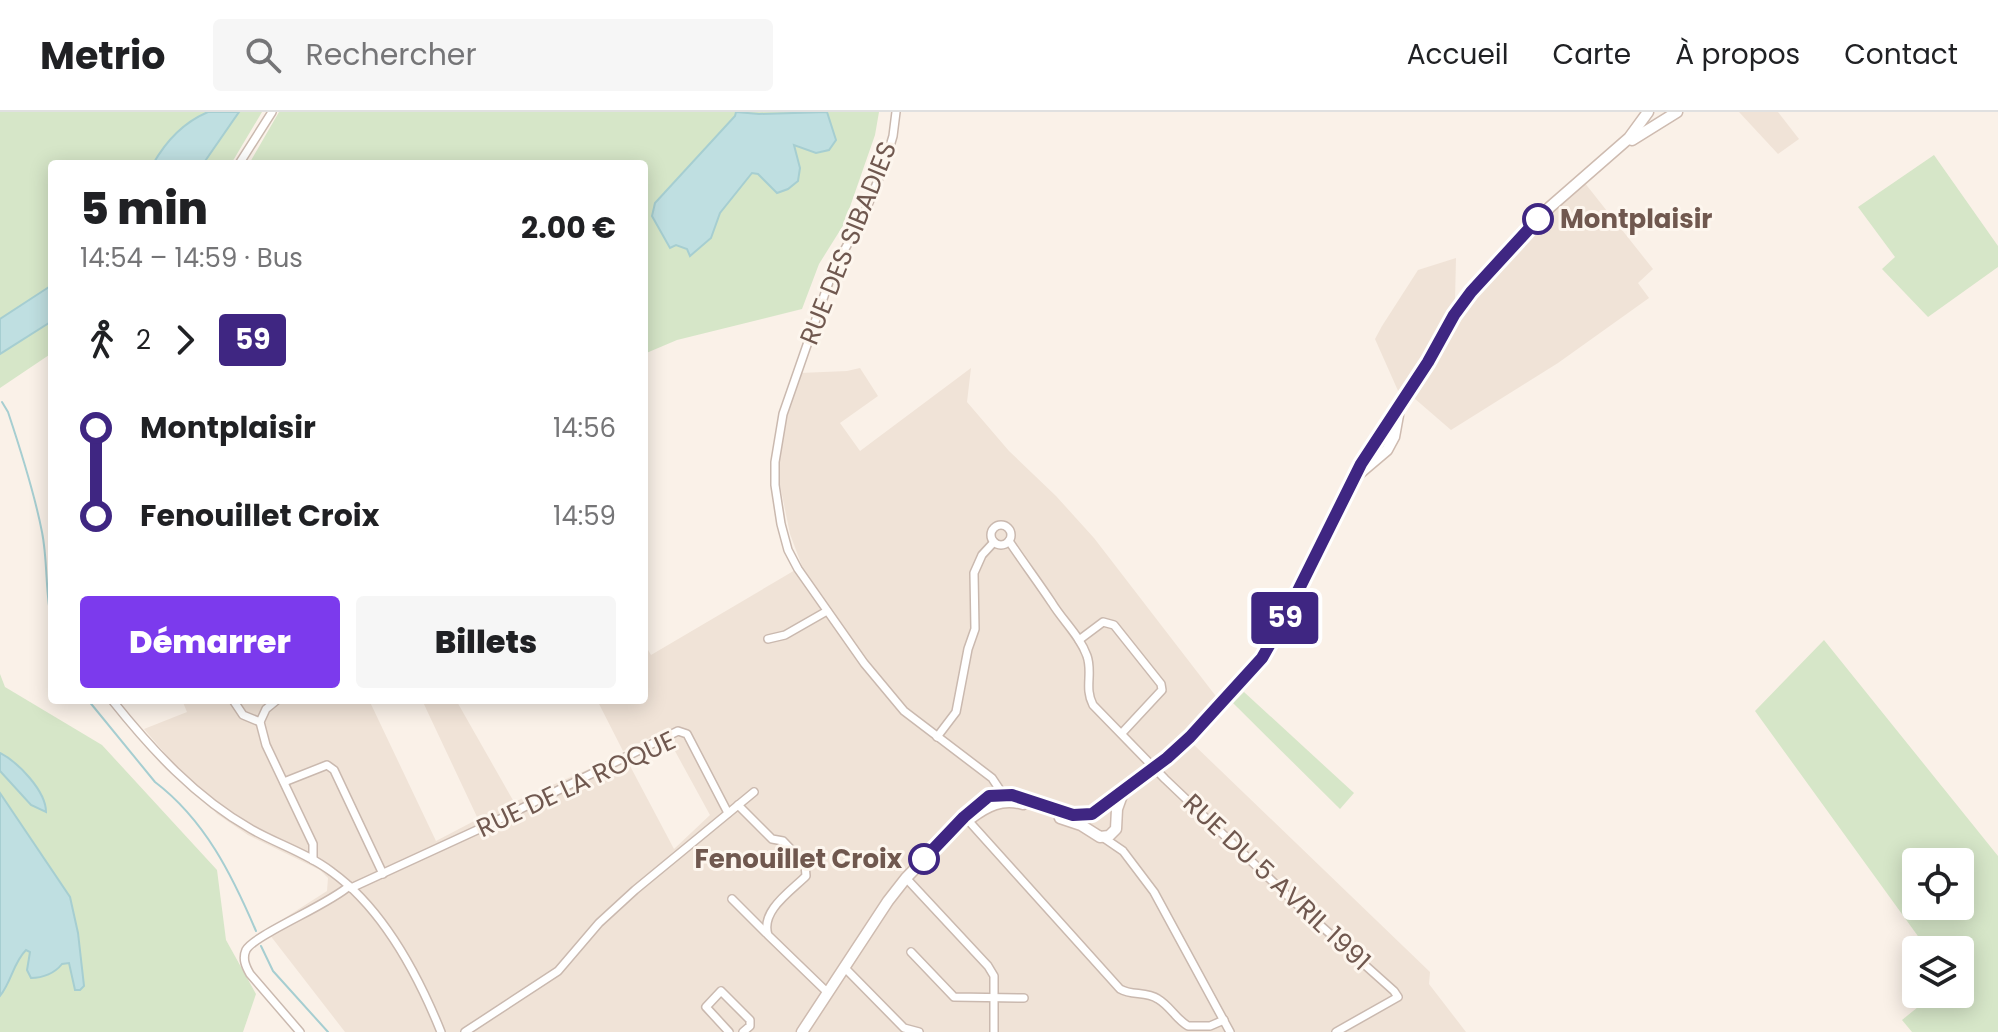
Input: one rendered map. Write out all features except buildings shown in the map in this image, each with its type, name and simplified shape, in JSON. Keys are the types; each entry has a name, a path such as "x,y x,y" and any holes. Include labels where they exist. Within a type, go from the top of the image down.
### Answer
{"main road":[{"path":"1092,832 1089,823 1097,812 1190,737 1262,658 1361,464 1471,292 1566,190 1634,133 1648,112"},
{"path":"1607,157 1677,112"},
{"path":"998,797 1081,825 1104,838 1113,833 1123,793"},
{"path":"998,797 1073,815 1110,811 1116,821"},
{"path":"802,1032 859,941 906,878 943,839 998,797"}],"street":[{"path":"242,160 272,112"},
{"name":"RUE DES SIBADIES","path":"896,112 885,163 865,212 832,273 783,414 775,485 788,550 827,611 894,702 992,778 998,797"},
{"path":"1001,525 1009,529 1009,541 1003,545 994,542 991,536 993,529 1001,525"},
{"path":"1009,541 1079,640 1103,622 1114,625 1161,684 1158,697 1122,733"},
{"path":"937,737 956,712 975,629 974,573 982,555 994,542"},
{"path":"768,639 785,635 827,611"},
{"name":"RUE DU 5 AVRIL 1991","path":"1079,640 1089,664 1088,695 1093,705 1154,768 1340,945 1357,955 1398,997 1336,1032"},
{"path":"115,704 136,730 212,805 251,829 313,860 358,895 416,975 441,1032"},
{"path":"236,704 243,715 260,722"},
{"path":"272,704 260,722 266,745 313,844 313,860"},
{"name":"RUE DE LA ROQUE","path":"300,1032 250,974 245,965 245,954 254,942 350,887 383,874 678,731 687,734 728,813"},
{"path":"284,782 327,765 334,770 383,874"},
{"path":"465,1031 558,971 599,923 635,890 754,792"},
{"path":"738,805 772,839 783,841 808,870 806,876 771,911 766,921 768,935"},
{"path":"968,821 1120,989 1128,994 1156,997 1188,1026 1210,1026 1224,1020"},
{"path":"1116,821 1123,851"},
{"path":"1104,838 1123,851 1154,892 1230,1032"},
{"name":"RUE DE LA ROQUE","path":"358,895 383,874"},
{"path":"906,878 994,976 994,1032"},
{"path":"329,898 341,879"},
{"path":"732,899 828,993"},
{"path":"911,952 954,997 1024,998"},
{"path":"844,967 904,1028 917,1032"},
{"path":"729,1032 706,1007 721,991 750,1020 750,1030"}],"shaded area":[{"path":"1739,112 1778,112 1799,139 1778,154"},
{"path":"1584,182 1653,269 1638,283 1649,298 1558,363 1451,430 1414,398 1399,393 1375,339 1418,270 1456,258 1455,301 1466,310 1555,208"},
{"path":"860,368 878,396 840,423 860,451 971,368 967,402 1009,451 1094,538 1225,708 1192,743 1430,972 1429,984 1466,1032 345,1032 266,930 327,891 328,878 320,870 248,835 217,814 144,729 187,712 184,704 371,704 436,841 478,819 424,704 458,704 514,802 589,769 596,780 629,764 674,849 710,815 664,731 623,751 599,704 648,704 648,650 651,655 802,566 790,534 779,480 781,439 786,415 800,373"}],"green space":[{"path":"0,112 262,112 233,160 48,160 48,356 0,388"},
{"path":"279,112 879,112 875,135 844,224 819,264 802,309 677,340 648,352 648,160 251,160"},
{"path":"1934,155 1998,246 1998,267 1928,317 1882,269 1895,257 1858,207"},
{"path":"1824,640 1998,856 1998,1032 1912,1032 1902,1020 1917,1008 1974,1008 1974,936 1918,936 1906,920 1974,920 1974,848 1902,848 1902,914 1755,711"},
{"path":"0,674 5,687 102,745 217,870 226,940 256,994 243,1032 0,1032"},
{"path":"1244,692 1354,793 1340,809 1233,703"}],"water":[{"path":"208,112 239,112 206,160 156,160 176,133"},
{"path":"736,112 827,112 836,140 829,150 816,153 794,145 800,168 798,181 777,193 758,174 752,173 720,213 711,238 690,256 687,249 676,245 670,248 652,216 655,203"},
{"path":"48,288 48,324 0,354 0,319"},
{"path":"0,753 30,778 41,795 46,812 31,805 0,771"},
{"path":"0,793 70,897 84,986 80,990 75,990 69,963 48,974 31,978 27,970 30,952 26,950 0,996"}],"waterway":[{"path":"2,402 18,441 39,517 48,601"},
{"path":"91,704 155,782 203,831 227,869 256,931"},
{"path":"261,946 273,971 328,1032"}],"bus line":[{"name":"59","path":"924,859 989,796 1001,793 1073,815 1092,814 1190,737 1262,658 1361,464 1428,362 1454,315 1538,219"}],"place":[{"name":"Montplaisir","path":"1538,219"},
{"name":"Fenouillet Croix","path":"924,859"}]}
